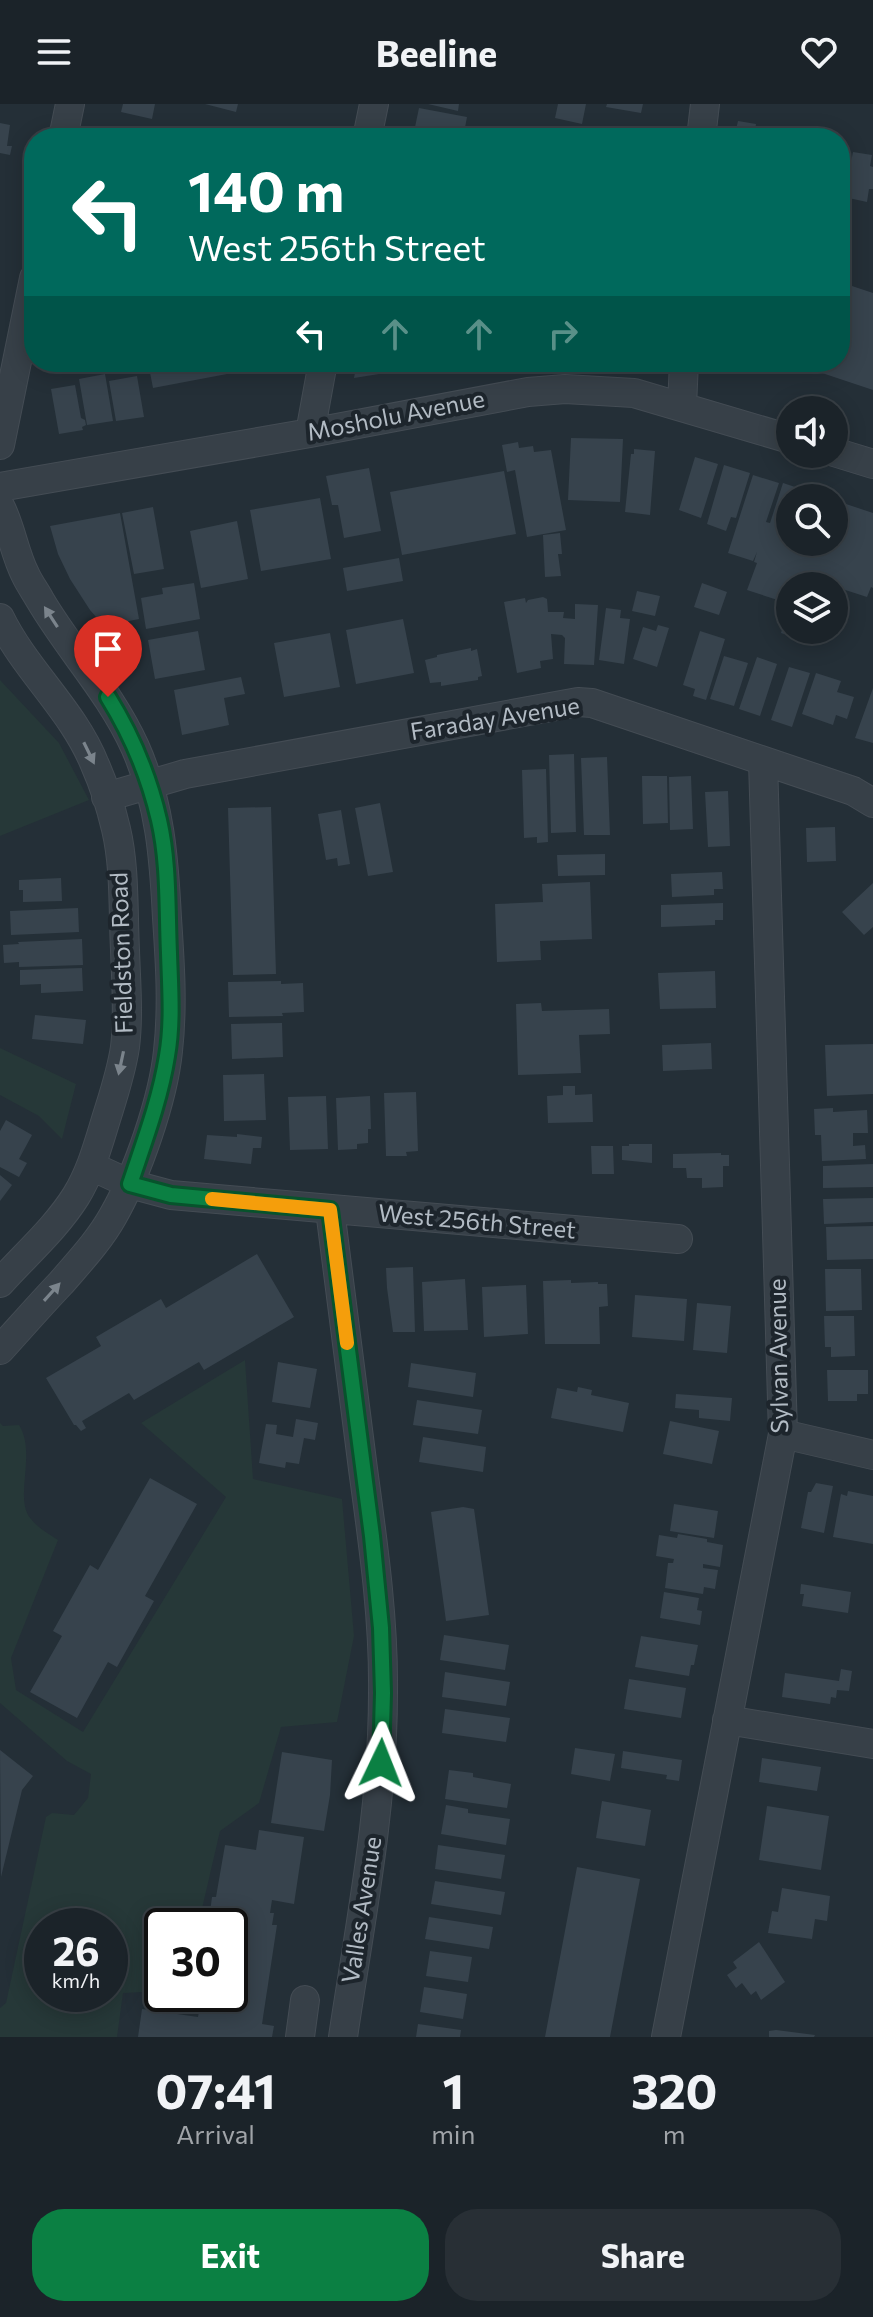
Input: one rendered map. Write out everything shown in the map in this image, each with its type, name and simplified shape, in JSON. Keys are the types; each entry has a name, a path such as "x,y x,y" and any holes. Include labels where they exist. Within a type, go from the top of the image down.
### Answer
{"street":[{"path":"65,128 70,104"},
{"path":"369,128 374,104"},
{"path":"702,128 705,104"},
{"path":"0,445 24,327"},
{"path":"310,433 321,372"},
{"path":"682,406 684,372"},
{"name":"Mosholu Avenue","path":"0,487 540,391 634,393 776,435"},
{"path":"848,456 873,464"},
{"name":"Fieldston Road","path":"0,506 25,574 58,629 119,715 136,749 148,784 159,821 165,866 171,1010 168,1053 159,1095 130,1184 111,1220 88,1253 0,1350"},
{"name":"Fieldston Road","path":"0,618 81,736 106,797 116,830 121,870 127,1009 125,1047 117,1084 91,1166 76,1197 0,1283"},
{"name":"Faraday Avenue","path":"106,797 185,774 578,702 592,703 853,791 873,803"},
{"name":"Sylvan Avenue","path":"666,2037 783,1434 763,761"},
{"name":"West 256th Street","path":"91,1166 130,1184 171,1195 678,1239"},
{"name":"Valles Avenue","path":"330,1210 372,1536 381,1628 383,1693 375,1824 343,2037"},
{"path":"783,1434 873,1455"},
{"path":"727,1720 873,1744"},
{"path":"300,2037 305,2000"}],"shaded area":[{"path":"0,680 59,743 89,800 0,836"},
{"path":"0,1048 76,1084 62,1139 39,1116 0,1095"},
{"path":"245,1360 253,1479 342,1499 354,1636 337,1722 281,1727 259,1803 220,1831 202,1908 144,1908 144,1992 128,1993 128,1908 26,1908 46,1817 52,1813 74,1815 88,1798 91,1774 67,1761 0,1703 0,1423 3,1426 19,1425 26,1447 24,1495 28,1515 58,1540 11,1658 16,1690 83,1732 226,1497 141,1423"},
{"path":"24,1919 24,2012 120,2012 117,2037 0,2037 0,2008 6,2003"}],"building":[{"path":"123,104 155,104 152,119 121,112"},
{"path":"205,104 238,104 236,112"},
{"path":"428,104 459,104 458,111"},
{"path":"558,104 586,104 582,124 555,118"},
{"path":"607,104 643,104 641,113 606,107"},
{"path":"419,108 467,117 465,128 410,128 415,127"},
{"path":"738,121 756,124 756,128 736,128"},
{"path":"0,123 10,125 7,146 12,146 10,155 0,153"},
{"path":"853,152 872,155 873,189 869,189 867,202 850,198"},
{"path":"852,286 873,293 873,390 819,372 850,372"},
{"path":"150,372 237,372 153,388"},
{"path":"355,372 379,372 379,374 354,378"},
{"path":"105,374 113,421 87,425 79,379"},
{"path":"137,376 144,417 116,421 109,381"},
{"path":"75,385 81,418 86,425 82,427 83,430 59,434 51,389"},
{"path":"571,438 623,439 620,502 568,500"},
{"path":"518,442 519,448 533,446 534,452 551,450 566,530 527,537 515,470 507,472 502,445"},
{"path":"634,449 655,451 650,515 625,512"},
{"path":"695,457 718,464 701,518 679,510"},
{"path":"724,465 750,473 736,518 731,517 726,531 707,524"},
{"path":"369,468 381,531 344,538 338,505 332,505 326,476"},
{"path":"504,471 516,534 402,555 390,492"},
{"path":"753,475 779,483 776,484 766,522 770,523 776,505 776,556 848,556 848,505 873,513 873,588 867,597 848,591 848,572 776,572 776,599 747,590 757,563 754,562 757,552 753,561 728,553"},
{"path":"320,498 331,559 261,571 250,510"},
{"path":"153,507 164,569 134,574 122,513"},
{"path":"120,513 139,619 104,626 70,579 58,554 50,526"},
{"path":"237,521 248,579 201,588 190,531"},
{"path":"560,533 562,554 558,554 561,576 545,577 543,535"},
{"path":"399,558 403,581 347,591 343,568"},
{"path":"194,583 200,619 146,629 141,598 163,594 162,588"},
{"path":"702,583 727,592 719,615 694,607"},
{"path":"637,591 660,596 655,616 632,611"},
{"path":"543,597 547,599 548,612 564,612 563,618 575,619 575,604 598,605 594,665 564,664 565,638 551,634 553,659 540,661 541,668 517,673 504,602 525,598 526,603"},
{"path":"606,608 621,610 620,618 630,619 624,664 599,660"},
{"path":"403,619 414,673 356,684 346,630"},
{"path":"658,625 669,628 657,667 633,659 643,627 656,631"},
{"path":"198,631 205,670 155,679 148,640"},
{"path":"700,631 725,639 706,700 693,696 695,689 683,685"},
{"path":"330,633 340,687 284,697 274,643"},
{"path":"471,648 471,651 477,649 482,676 478,680 441,686 441,682 430,683 425,660"},
{"path":"724,656 748,663 734,706 710,699"},
{"path":"757,657 777,664 760,716 739,709"},
{"path":"789,667 810,673 792,727 771,720"},
{"path":"816,673 841,681 837,692 854,697 847,719 836,715 833,725 802,714"},
{"path":"241,677 245,694 224,698 229,725 182,735 174,690"},
{"path":"873,688 873,743 855,738"},
{"path":"574,754 576,832 551,833 549,755"},
{"path":"607,757 610,835 584,835 581,758"},
{"path":"546,769 548,842 537,843 537,837 524,838 522,770"},
{"path":"642,776 667,776 668,823 643,824"},
{"path":"691,776 693,829 670,830 669,777"},
{"path":"728,791 730,846 708,847 705,792"},
{"path":"380,803 393,872 368,876 355,808"},
{"path":"271,807 276,974 233,975 228,808"},
{"path":"341,810 350,864 338,866 337,858 326,860 318,814"},
{"path":"835,827 836,861 807,862 806,828"},
{"path":"605,854 605,875 558,876 557,855"},
{"path":"722,872 723,889 714,889 714,895 672,897 671,874"},
{"path":"61,878 62,901 23,902 19,880"},
{"path":"590,882 592,939 540,941 541,960 497,962 495,904 543,902 542,884"},
{"path":"873,883 873,927 864,935 842,912"},
{"path":"723,903 723,920 715,920 715,925 661,927 661,905"},
{"path":"78,908 79,932 11,935 10,911"},
{"path":"82,939 83,965 19,967 19,962 4,963 3,945"},
{"path":"82,968 83,991 41,993 41,984 20,985 20,970"},
{"path":"715,971 716,1008 660,1009 658,973"},
{"path":"281,981 281,984 303,983 304,1012 282,1013 283,1016 229,1017 228,982"},
{"path":"541,1003 542,1011 609,1009 610,1034 579,1035 581,1073 518,1075 516,1004"},
{"path":"35,1015 86,1020 83,1044 32,1039"},
{"path":"282,1023 283,1057 232,1059 231,1024"},
{"path":"711,1043 712,1069 663,1071 662,1045"},
{"path":"873,1044 873,1094 827,1096 825,1045"},
{"path":"264,1074 266,1120 224,1121 223,1075"},
{"path":"563,1086 575,1086 575,1095 592,1094 593,1122 548,1123 547,1096 563,1095"},
{"path":"416,1092 418,1151 406,1152 407,1156 386,1156 384,1093"},
{"path":"326,1096 328,1149 290,1150 288,1097"},
{"path":"370,1096 371,1129 368,1129 368,1143 357,1144 357,1149 338,1150 336,1098"},
{"path":"833,1108 833,1112 867,1110 868,1133 853,1133 853,1146 865,1145 866,1159 822,1161 821,1135 815,1135 814,1109"},
{"path":"6,1120 32,1135 19,1159 27,1163 19,1177 0,1167 0,1131"},
{"path":"237,1134 262,1137 261,1148 253,1148 251,1164 204,1159 207,1135 237,1137"},
{"path":"652,1144 652,1163 622,1160 622,1146"},
{"path":"591,1146 613,1146 614,1174 592,1174"},
{"path":"673,1154 729,1155 729,1166 723,1166 723,1187 702,1188 702,1178 687,1178 686,1168 673,1168"},
{"path":"873,1164 873,1187 823,1188 823,1166"},
{"path":"0,1175 12,1185 0,1201"},
{"path":"873,1198 873,1222 824,1224 823,1199"},
{"path":"873,1226 873,1259 827,1260 826,1227"},
{"path":"257,1254 294,1317 204,1370 199,1362 134,1400 129,1393 82,1421 86,1428 81,1431 74,1425 46,1378 101,1346 96,1337 161,1299 166,1308"},
{"path":"413,1267 415,1332 393,1332 386,1268"},
{"path":"825,1269 861,1269 862,1310 826,1311"},
{"path":"465,1279 468,1330 424,1331 422,1282"},
{"path":"571,1280 571,1283 607,1284 608,1306 599,1307 600,1344 545,1344 543,1281"},
{"path":"526,1285 528,1334 484,1337 482,1287"},
{"path":"635,1295 687,1299 684,1341 632,1337"},
{"path":"697,1303 731,1306 727,1353 693,1350"},
{"path":"824,1316 854,1316 855,1356 831,1357 831,1347 825,1347"},
{"path":"278,1362 317,1369 310,1408 272,1402"},
{"path":"411,1363 476,1373 473,1397 408,1387"},
{"path":"827,1370 868,1370 868,1394 857,1394 857,1401 828,1401"},
{"path":"578,1387 592,1390 591,1395 629,1403 623,1432 551,1418 557,1388 577,1392"},
{"path":"676,1394 732,1398 730,1421 699,1418 699,1410 675,1408"},
{"path":"417,1400 482,1410 478,1434 413,1425"},
{"path":"296,1419 318,1423 315,1440 304,1438 299,1464 286,1462 285,1468 259,1463 266,1424 277,1425 276,1434 293,1437"},
{"path":"670,1421 719,1431 712,1464 663,1454"},
{"path":"423,1437 486,1447 483,1472 419,1462"},
{"path":"150,1478 197,1504 145,1596 154,1601 117,1667 108,1662 77,1718 30,1692 62,1636 53,1631 90,1565 98,1570"},
{"path":"816,1483 833,1486 824,1533 801,1528 808,1492"},
{"path":"848,1491 873,1496 873,1544 833,1537 841,1494 847,1496"},
{"path":"674,1504 718,1511 714,1538 670,1531"},
{"path":"463,1507 474,1509 489,1615 446,1621 431,1512"},
{"path":"678,1534 723,1545 720,1567 703,1564 703,1568 718,1570 715,1589 704,1587 703,1594 665,1588 668,1563 673,1563 674,1559 656,1556 659,1535 677,1538"},
{"path":"801,1584 851,1592 848,1613 802,1606 804,1594 800,1594"},
{"path":"664,1592 699,1598 697,1610 702,1611 700,1625 660,1618"},
{"path":"444,1635 509,1645 505,1670 440,1660"},
{"path":"641,1636 698,1645 689,1676 635,1667"},
{"path":"841,1669 852,1671 849,1691 837,1690 836,1698 831,1697 830,1704 782,1697 785,1673 839,1681"},
{"path":"445,1672 510,1682 506,1706 442,1697"},
{"path":"629,1679 686,1688 681,1718 624,1709"},
{"path":"445,1709 510,1718 506,1742 442,1733"},
{"path":"575,1748 615,1754 610,1781 571,1774"},
{"path":"0,1750 33,1776 22,1790 1,1877"},
{"path":"623,1751 682,1760 679,1781 666,1779 667,1775 621,1768"},
{"path":"282,1752 332,1760 324,1831 271,1823"},
{"path":"762,1758 821,1767 817,1791 759,1782"},
{"path":"449,1770 511,1784 507,1808 445,1799"},
{"path":"602,1801 651,1810 645,1846 596,1838"},
{"path":"446,1805 468,1809 468,1813 510,1819 506,1845 441,1834"},
{"path":"767,1806 829,1816 821,1870 759,1860"},
{"path":"259,1830 304,1837 294,1904 272,1900 272,1925 277,1925 262,2024 274,2026 272,2037 138,2037 142,2009 144,2012 198,2017 199,2012 248,2012 248,1908 211,1908 212,1897 216,1897 225,1845 256,1850"},
{"path":"438,1845 505,1855 501,1879 435,1869"},
{"path":"577,1867 640,1879 610,2037 545,2037"},
{"path":"435,1881 505,1892 501,1915 431,1904"},
{"path":"782,1888 830,1896 827,1921 815,1919 812,1939 768,1933 772,1911 778,1912"},
{"path":"429,1917 493,1927 489,1949 425,1939"},
{"path":"759,1942 785,1982 761,2000 756,1991 751,1995 742,1983 736,1988 727,1975 737,1968 733,1962"},
{"path":"430,1951 472,1957 468,1982 426,1976"},
{"path":"424,1987 467,1994 463,2019 420,2012"},
{"path":"418,2024 461,2030 460,2037 416,2037"},
{"path":"769,2031 815,2035 769,2037"}],"slow traffic":[{"path":"212,1199 330,1210 347,1343"}],"route":[{"path":"108,697 136,749 159,821 168,923 171,1010 168,1053 159,1095 130,1184 171,1195 330,1210 381,1628 381,1763"}]}
